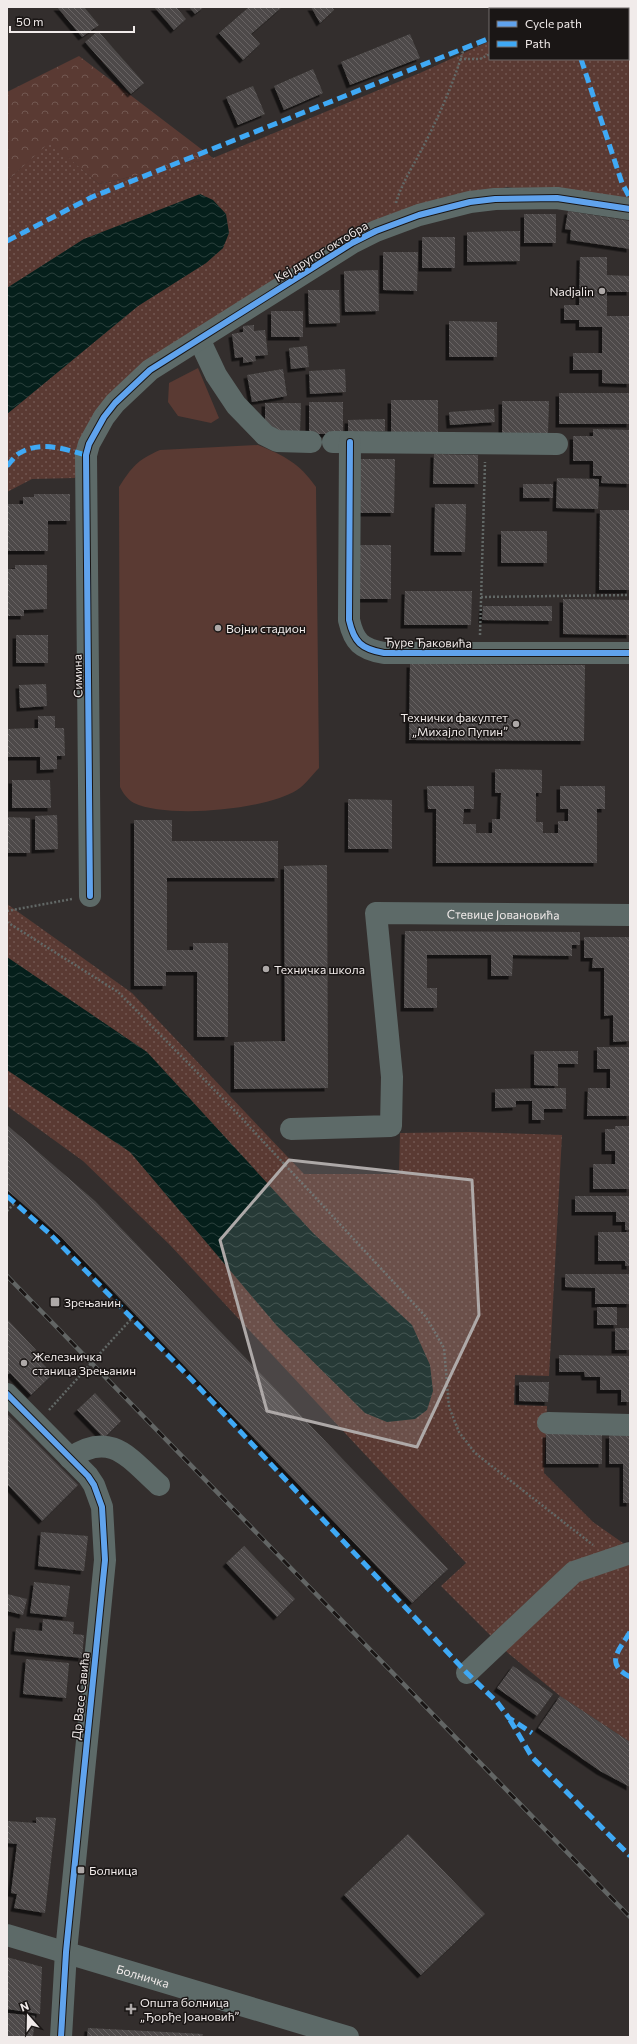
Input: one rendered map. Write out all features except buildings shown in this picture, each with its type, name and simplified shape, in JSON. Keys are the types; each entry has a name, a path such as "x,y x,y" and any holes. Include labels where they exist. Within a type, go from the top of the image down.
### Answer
{"street":[{"name":"Кеј другог октобра","path":"86,455 94,433 115,402 150,370 352,243 391,225 450,207 495,199 557,198 630,209"},
{"path":"199,340 216,374 236,405 265,435 277,441 311,442"},
{"name":"Ђуре Ђаковића","path":"557,444 341,442 349,620 353,636 366,648 384,653 630,653"},
{"name":"Симина","path":"86,455 90,896"},
{"name":"Стевице Јовановића","path":"292,1128 391,1126 392,1078 376,912 630,915"},
{"name":"Др Васе Савића","path":"7,1394 88,1476 98,1493 104,1521 106,1550 66,1952 61,2037"},
{"path":"548,1423 630,1426"},
{"path":"70,1458 87,1447 103,1445 121,1451 159,1485"},
{"path":"467,1673 574,1572 620,1556"},
{"name":"Болничка","path":"7,1935 348,2037"}],"path":[{"path":"391,225 400,189 427,139 455,78 464,48"},
{"path":"460,59 480,59 489,54"},
{"path":"480,653 485,443"},
{"path":"481,597 630,595"},
{"path":"7,911 90,896"},
{"path":"7,922 118,992 237,1113 426,1317 444,1348 449,1407 459,1432 475,1454 620,1556"},
{"path":"7,1212 15,1203"},
{"path":"36,1424 132,1318"}],"highlighted area":[{"path":"289,1160 472,1180 479,1315 417,1447 267,1411 220,1240"}],"green space":[{"path":"630,7 630,208 598,199 507,187 386,217 138,368 75,478 32,479 7,492 7,414 138,306 206,263 223,248 84,239 7,288 7,181 50,141 99,184 213,158 420,73 489,41 489,60 629,60 629,8 554,8"},
{"path":"79,56 213,158 99,184 50,142 7,181 7,92"},
{"path":"198,368 219,418 211,423 178,416 168,402 169,383"},
{"name":"Војни стадион","path":"258,445 291,461 304,472 316,487 319,768 306,783 297,790 263,803 216,810 169,811 149,808 129,800 120,787 119,487 140,461 160,450"},
{"path":"7,904 132,993 304,1174 399,1174 400,1133 470,1132 562,1135 549,1376 515,1375 514,1405 547,1406 544,1473 593,1522 630,1548 630,1742 560,1696 508,1653 441,1586 466,1563 170,1245 83,1161 7,1106"}],"water":[{"path":"200,194 213,200 226,214 229,233 223,248 206,263 138,306 7,414 7,288 84,239"},
{"path":"7,957 147,1052 313,1233 412,1325 430,1365 433,1391 427,1410 415,1419 387,1422 365,1413 277,1326 130,1152 7,1070"}],"railway":[{"path":"7,1276 630,1917"}],"marked path":[{"path":"578,8 584,7"},
{"path":"7,241 92,197 489,38"},
{"path":"581,60 622,183 630,198"},
{"path":"7,466 18,454 35,447 61,448 86,455"},
{"path":"7,1196 50,1234 191,1379 467,1673 497,1702 509,1718 532,1733"},
{"path":"630,1632 616,1656 617,1667 630,1677"},
{"path":"510,1720 532,1757 630,1856"}],"cycle path":[{"path":"90,896 86,455 89,444 104,417 115,403 150,370 352,243 376,231 419,215 470,202 495,199 557,198 630,209"},
{"path":"350,442 349,620 353,634 364,647 384,653 630,653"},
{"path":"7,1394 88,1476 94,1485 102,1507 105,1560 66,1952 61,2037"}],"place":[{"name":"Nadjalin","path":"602,291"},
{"name":"Војни стадион","path":"218,628"},
{"name":"Технички факултет „Михајло Пупин”","path":"516,724"},
{"name":"Техничка школа","path":"266,969"},
{"name":"Зрењанин","path":"55,1302"},
{"name":"Железничка станица Зрењанин","path":"24,1363"},
{"name":"Болница","path":"81,1870"},
{"name":"Општа болница „Ђорђе Јоановић”","path":"131,2009"}]}
